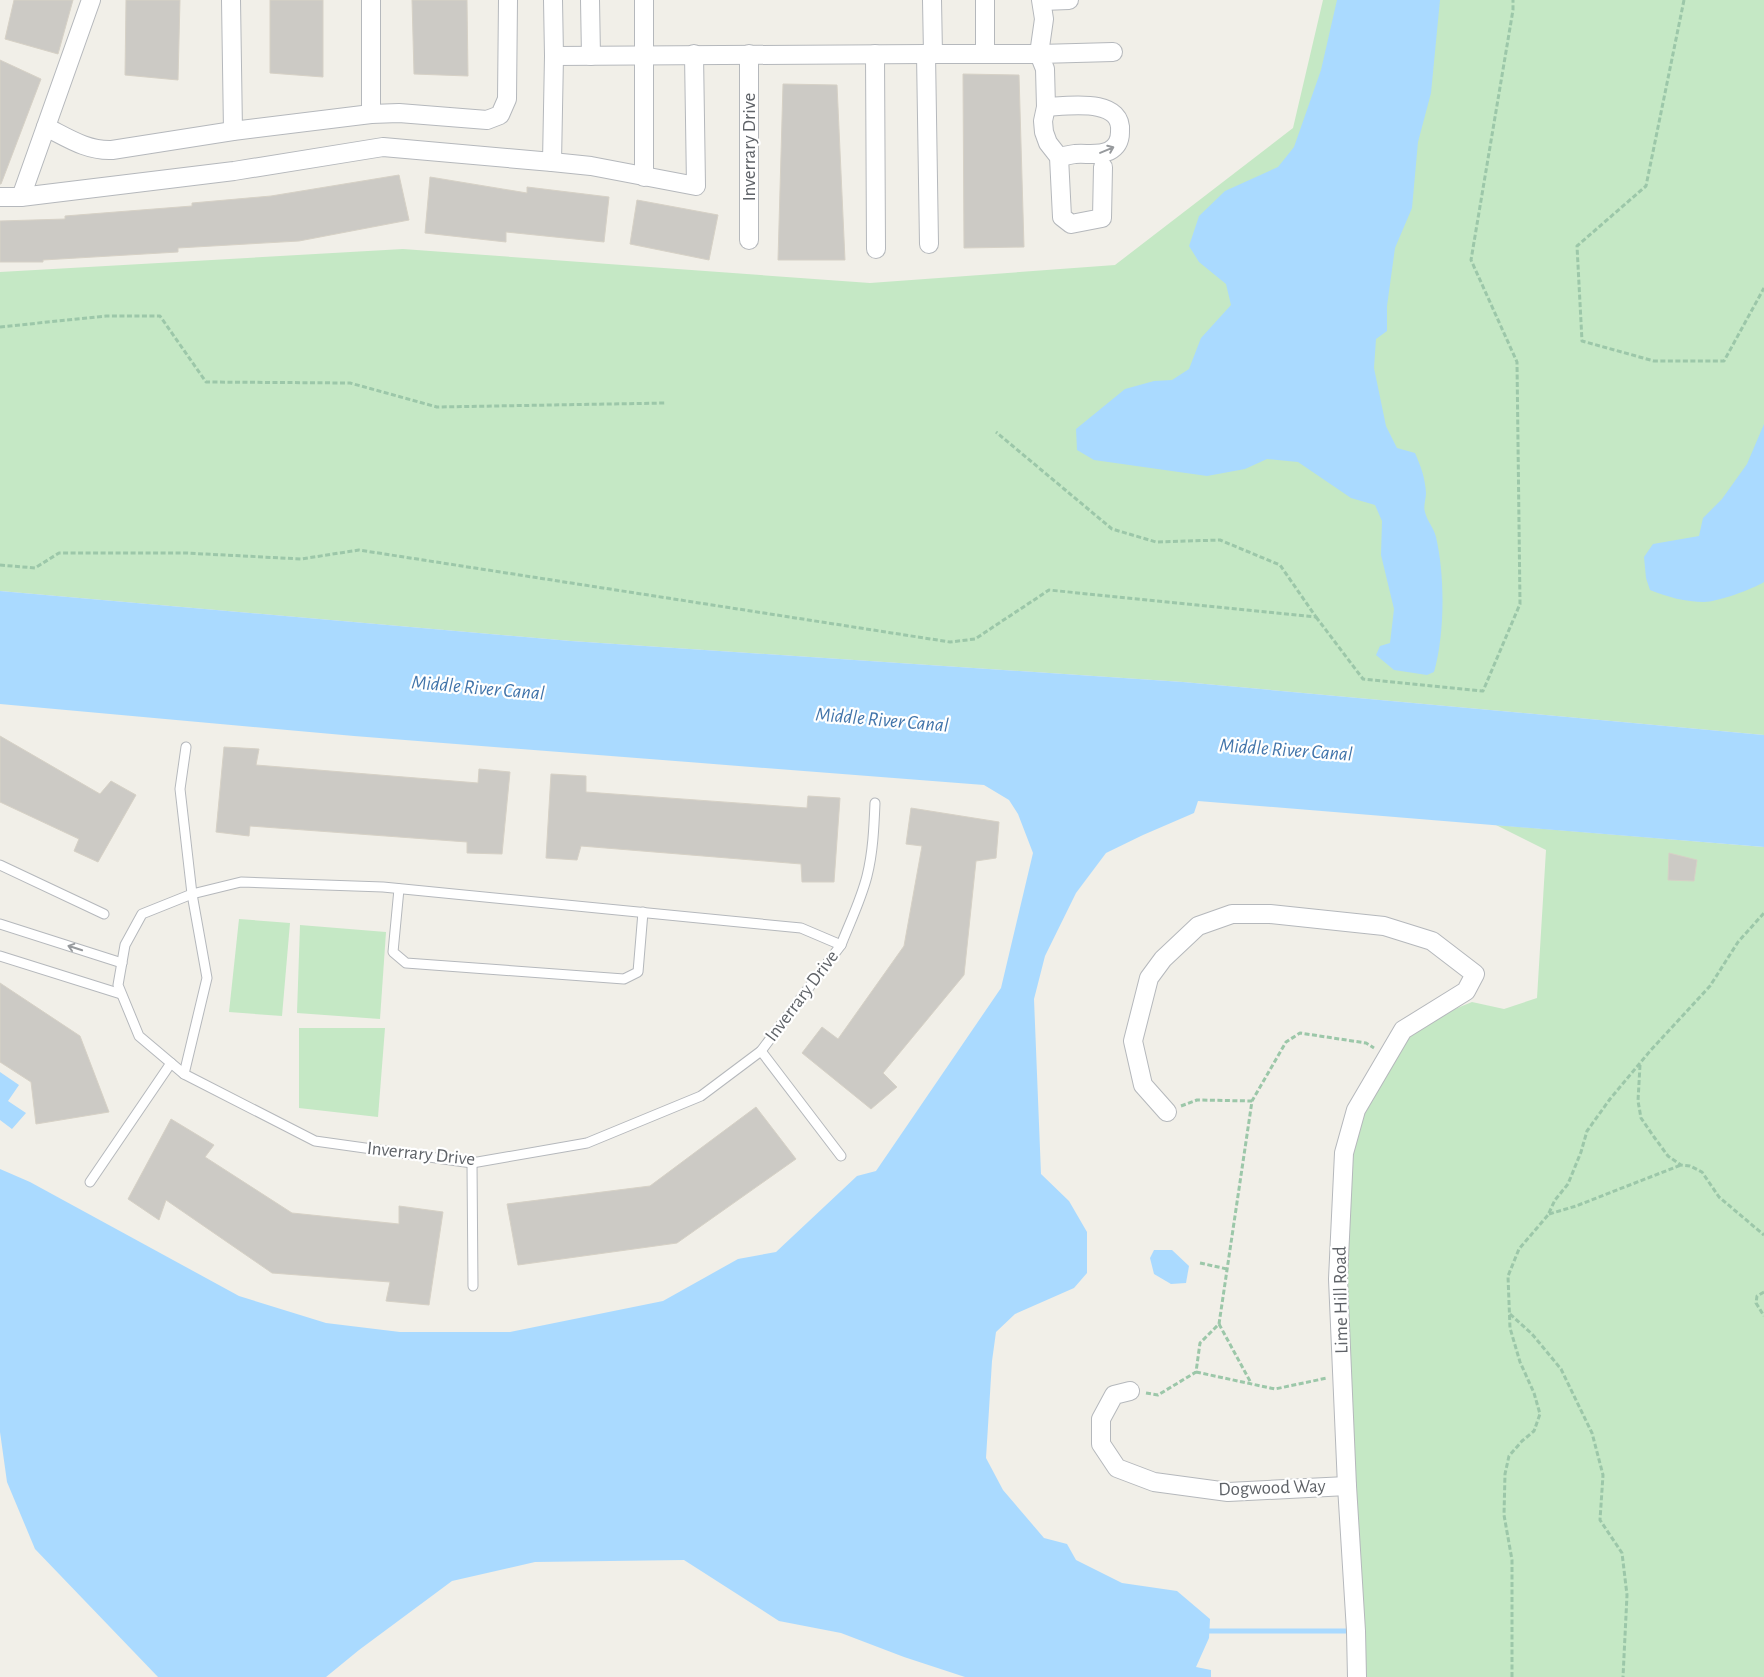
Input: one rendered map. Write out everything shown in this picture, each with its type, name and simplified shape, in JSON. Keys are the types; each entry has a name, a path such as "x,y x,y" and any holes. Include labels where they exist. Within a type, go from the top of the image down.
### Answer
{"street":[{"path":"21,197 91,0"},
{"path":"231,0 233,131"},
{"path":"371,0 371,114"},
{"path":"46,126 88,148 99,151 233,131 371,114 399,113 488,120 500,115 507,99 508,0"},
{"path":"552,162 553,0"},
{"path":"590,0 591,56"},
{"path":"644,0 644,177"},
{"path":"929,244 932,0"},
{"path":"985,0 985,54"},
{"path":"1069,0 1041,0 1044,19 1039,54 1045,69 1046,107 1043,121 1044,132 1048,143 1059,157 1062,217 1071,224 1102,218 1103,167"},
{"path":"554,56 1113,52"},
{"path":"0,197 21,197 234,171 383,147 591,166 696,186 694,54"},
{"name":"Inverrary Drive","path":"749,54 749,240"},
{"path":"875,54 876,249"},
{"path":"1046,107 1100,106 1110,110 1117,117 1121,126 1116,146 1109,151 1101,154 1074,154 1059,157"},
{"name":"Lime Hill Road","path":"1167,1112 1142,1085 1134,1041 1149,978 1163,959 1198,926 1232,914 1270,914 1384,926 1432,941 1475,974 1466,991 1402,1030 1356,1110 1344,1153 1338,1279 1357,1677"},
{"name":"Dogwood Way","path":"1130,1390 1114,1395 1101,1419 1101,1444 1116,1468 1154,1482 1228,1492 1347,1486"}],"lane":[{"path":"184,1074 207,978 192,894 180,789 186,747"},
{"path":"840,945 854,914 867,876 874,839 875,803"},
{"path":"0,865 104,914"},
{"name":"Inverrary Drive","path":"241,882 399,888 801,928 840,945 761,1051 701,1096 587,1143 472,1163 315,1141 184,1074 139,1036 118,985 125,946 142,914 192,894 241,882"},
{"path":"399,888 394,952 406,963 624,979 638,972 642,912"},
{"path":"0,924 122,963"},
{"path":"0,956 122,994"},
{"path":"761,1051 841,1156"},
{"path":"90,1182 172,1063"},
{"path":"472,1163 473,1286"}],"path":[{"path":"996,432 1112,529 1156,542 1220,540 1280,565 1363,679 1483,691 1520,604 1517,362 1471,260 1513,10 1513,0"},
{"path":"1684,0 1646,186 1577,246 1582,341 1654,361 1724,361 1764,288"},
{"path":"0,327 106,316 160,316 206,382 350,384 437,406 666,403"},
{"path":"0,566 35,568 58,553 186,553 300,559 359,550 950,642 975,639 1049,590 1316,616"},
{"path":"1512,1677 1512,1560 1504,1515 1505,1474 1509,1456 1534,1431 1540,1414 1534,1393 1520,1362 1510,1328 1508,1276 1519,1249 1548,1215 1568,1184 1587,1131 1640,1064 1710,986 1738,942 1764,913"},
{"path":"1196,1372 1200,1343 1218,1324 1252,1101 1286,1042 1300,1033 1366,1043 1386,1058"},
{"path":"1640,1064 1638,1101 1641,1118 1668,1156 1681,1164 1702,1172 1720,1197 1764,1235"},
{"path":"1167,1112 1196,1100 1252,1101"},
{"path":"1548,1215 1576,1206 1681,1164"},
{"path":"1200,1263 1227,1269"},
{"path":"1764,1292 1757,1296 1756,1303 1764,1316"},
{"path":"1509,1313 1532,1334 1561,1369 1592,1433 1603,1475 1600,1520 1622,1553 1627,1595 1623,1677"},
{"path":"1218,1324 1251,1384"},
{"path":"1130,1390 1158,1395 1196,1372 1275,1389 1342,1375"}],"green space":[{"path":"1323,0 1764,0 1764,735 1183,682 571,641 0,591 0,272 403,249 870,283 1115,265 1293,128"},
{"path":"1496,825 1764,847 1764,1677 1357,1677 1347,1486 1344,1153 1403,1030 1472,1002 1504,1009 1537,998 1546,850"},
{"path":"239,919 290,923 282,1016 229,1012"},
{"path":"300,925 386,932 380,1019 297,1013"},
{"path":"299,1028 385,1028 378,1117 299,1108"}],"water":[{"path":"1337,0 1440,0 1431,93 1418,142 1412,208 1395,248 1387,306 1387,331 1376,339 1374,368 1386,426 1397,448 1415,453 1421,468 1426,493 1424,510 1435,534 1439,552 1442,622 1438,657 1434,672 1427,675 1394,670 1376,655 1380,646 1390,643 1394,609 1381,555 1382,521 1375,505 1351,498 1298,462 1267,459 1245,469 1207,476 1094,460 1077,450 1076,429 1125,389 1154,381 1172,380 1189,369 1201,338 1231,305 1226,284 1199,262 1189,246 1199,216 1225,191 1278,167 1294,147 1321,70"},
{"path":"1764,424 1764,582 1735,595 1704,602 1677,599 1650,590 1646,578 1644,557 1653,544 1699,536 1703,518 1722,499 1747,464"},
{"name":"Middle River Canal","path":"0,591 571,641 1183,682 1764,735 1764,847 1198,801 1194,813 1106,853 1076,893 1045,956 1034,999 1041,1174 1069,1201 1087,1232 1087,1273 1074,1288 1015,1314 996,1332 992,1361 986,1458 1003,1490 1044,1538 1067,1544 1076,1560 1122,1583 1177,1591 1210,1619 1209,1638 1196,1667 1211,1670 1211,1677 965,1677 904,1657 841,1633 779,1621 684,1560 535,1562 452,1581 326,1677 158,1677 35,1549 7,1482 0,1432 0,1169 30,1182 239,1296 326,1323 400,1332 510,1332 663,1301 738,1259 776,1252 857,1176 876,1171 1001,988 1033,853 1018,814 1009,800 984,785 354,736 0,704"},
{"path":"0,1072 19,1085 8,1101 26,1113 12,1129 0,1120"},
{"path":"1154,1250 1172,1250 1189,1266 1186,1283 1171,1284 1154,1274 1150,1258"}],"building":[{"path":"14,0 73,0 58,54 5,39"},
{"path":"126,0 180,0 178,80 125,75"},
{"path":"270,0 323,0 323,77 270,73"},
{"path":"412,0 467,0 468,76 414,74"},
{"path":"0,60 41,79 1,184 0,184"},
{"path":"963,74 1019,75 1024,247 964,248"},
{"path":"783,84 837,85 845,260 778,260"},
{"path":"399,175 409,220 299,241 178,248 178,252 43,260 43,262 0,262 0,221 65,219 65,216 192,206 192,203 271,196"},
{"path":"430,177 527,193 527,187 609,197 604,242 506,232 506,242 425,233"},
{"path":"637,200 718,215 709,260 630,244"},
{"path":"0,736 100,794 111,781 136,795 98,862 74,851 79,839 0,802"},
{"path":"224,747 259,749 256,765 478,783 479,769 510,772 502,854 467,853 467,842 250,826 249,836 216,832"},
{"path":"551,774 586,776 586,792 807,808 808,796 840,798 834,882 802,882 801,864 581,846 577,860 546,858"},
{"path":"911,808 999,822 996,858 976,861 964,975 883,1073 897,1087 871,1109 802,1053 822,1027 838,1039 904,946 922,846 906,844"},
{"path":"1669,853 1697,860 1694,881 1668,880"},
{"path":"0,983 80,1036 109,1112 36,1124 31,1082 0,1062"},
{"path":"756,1107 796,1159 677,1243 518,1265 507,1204 650,1186"},
{"path":"171,1119 214,1145 205,1157 292,1213 399,1224 399,1206 443,1212 429,1305 386,1301 390,1282 272,1273 166,1200 159,1220 128,1199"}],"waterway":[{"path":"1209,1631 1354,1631"}]}
